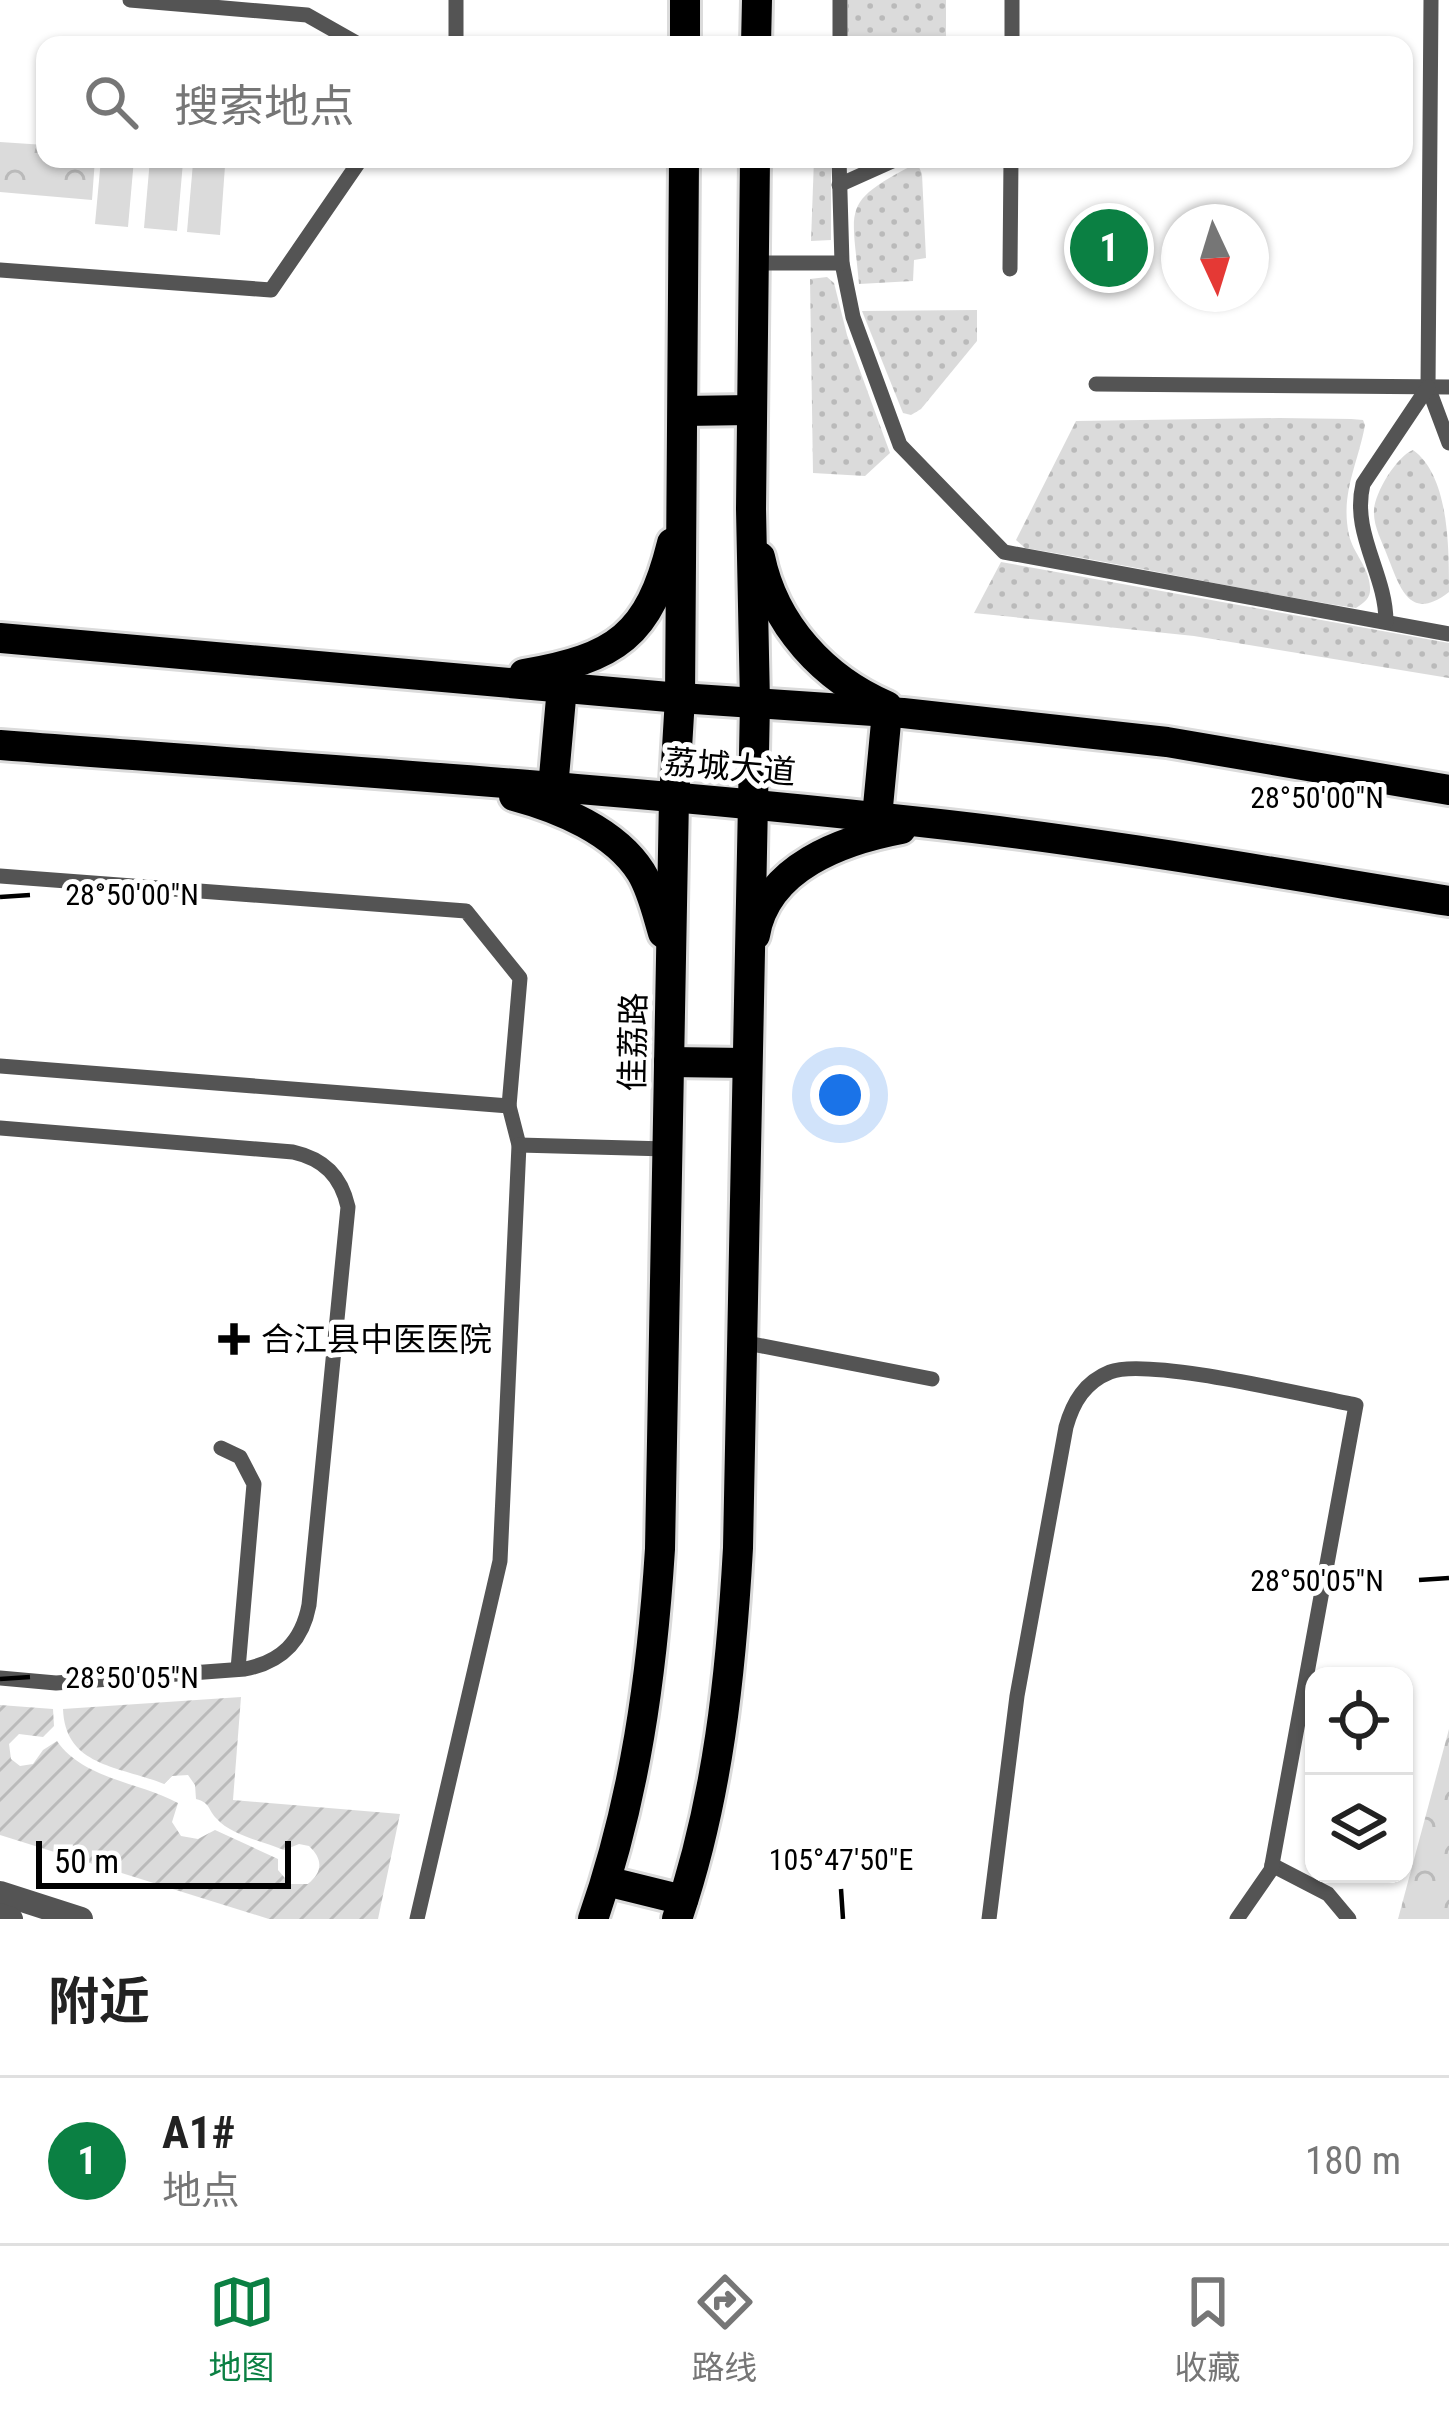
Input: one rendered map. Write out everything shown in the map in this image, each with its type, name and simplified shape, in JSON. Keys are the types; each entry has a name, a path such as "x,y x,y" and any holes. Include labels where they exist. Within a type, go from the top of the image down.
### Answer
{"main road":[{"path":"685,0 685,36"},
{"path":"756,36 757,0"},
{"name":"佳荔路","path":"593,1919 635,1767 653,1657 660,1549 670,957 680,698 684,168"},
{"path":"607,1881 680,1909 711,1783 731,1673 739,1548 755,703 751,509 755,168"},
{"path":"683,411 751,410"},
{"path":"487,680 556,668 590,657 628,636 648,612 682,502"},
{"path":"751,509 764,577 797,638 834,677 895,712 877,817"},
{"name":"荔城大道","path":"0,638 680,698 895,712 1167,742 1449,790"},
{"path":"553,788 562,687"},
{"name":"荔城大道","path":"0,745 750,803 1152,853 1449,901"},
{"path":"456,781 570,817 618,846 643,876 670,957"},
{"path":"748,976 757,922 778,890 810,858 870,835 934,823"},
{"path":"669,1062 746,1063"}],"street":[{"path":"0,1893 81,1919"},
{"path":"0,1916 11,1919"}],"lane":[{"path":"130,0 307,15 344,36"},
{"path":"455,36 456,0"},
{"path":"840,0 840,36"},
{"path":"1012,0 1012,36"},
{"path":"1431,0 1428,387 1449,443"},
{"path":"1431,78 1449,78"},
{"path":"0,271 272,290 355,168"},
{"path":"839,168 842,263 853,317 900,445 1004,552 1449,634"},
{"path":"839,184 876,168"},
{"path":"1010,268 1011,168"},
{"path":"1430,213 1449,213"},
{"path":"753,263 842,263"},
{"path":"1096,384 1449,387"},
{"path":"1386,622 1381,581 1360,527 1360,496 1363,484 1428,387"},
{"path":"0,876 466,911 520,979 508,1106 519,1145 500,1562 417,1919"},
{"path":"0,1066 508,1106"},
{"path":"0,1128 293,1151 320,1160 339,1180 347,1222 306,1621 290,1648 278,1658 238,1670 56,1683 0,1678"},
{"path":"519,1145 667,1148"},
{"path":"742,1342 932,1378"},
{"path":"988,1919 1017,1696 1066,1427 1085,1389 1123,1368 1152,1368 1356,1405 1272,1865 1237,1919"},
{"path":"221,1448 240,1457 254,1484 238,1670"},
{"path":"1272,1865 1328,1894 1349,1919"}],"green space":[{"path":"848,0 946,0 946,36 847,36"},
{"path":"0,142 36,144 36,168 94,168 92,200 0,192"},
{"path":"100,168 133,168 128,227 95,224"},
{"path":"149,168 182,168 177,231 144,228"},
{"path":"193,168 225,168 220,235 187,232"},
{"path":"814,168 831,168 831,240 811,241"},
{"path":"908,168 919,168 926,258 914,260 913,281 859,284 854,222 862,199"},
{"path":"827,277 834,283 847,335 890,453 865,476 813,473 810,279"},
{"path":"977,310 977,341 921,409 911,415 903,413 862,311"},
{"path":"1363,420 1347,520 1370,591 1356,608 1025,548 1016,540 1076,421"},
{"path":"1413,450 1434,477 1447,534 1449,592 1424,604 1402,589 1374,516 1375,502 1388,476"},
{"path":"1001,562 1449,643 1449,678 1194,636 974,613"},
{"path":"241,1697 233,1800 400,1814 378,1919 269,1919 0,1835 0,1705 53,1709 54,1726 43,1737 19,1734 9,1744 11,1759 20,1766 33,1764 57,1741 96,1772 178,1803 172,1822 181,1836 198,1839 215,1830 278,1859 278,1870 290,1884 308,1884 319,1865 309,1846 284,1850 231,1829 196,1799 188,1775 172,1776 164,1784 98,1762 73,1743 63,1709"},
{"path":"1449,1729 1449,1919 1398,1919 1408,1883 1413,1883 1413,1863"}],"place":[{"name":"A1#","path":"1109,248"},
{"name":"合江县中医医院","path":"234,1339"}]}
